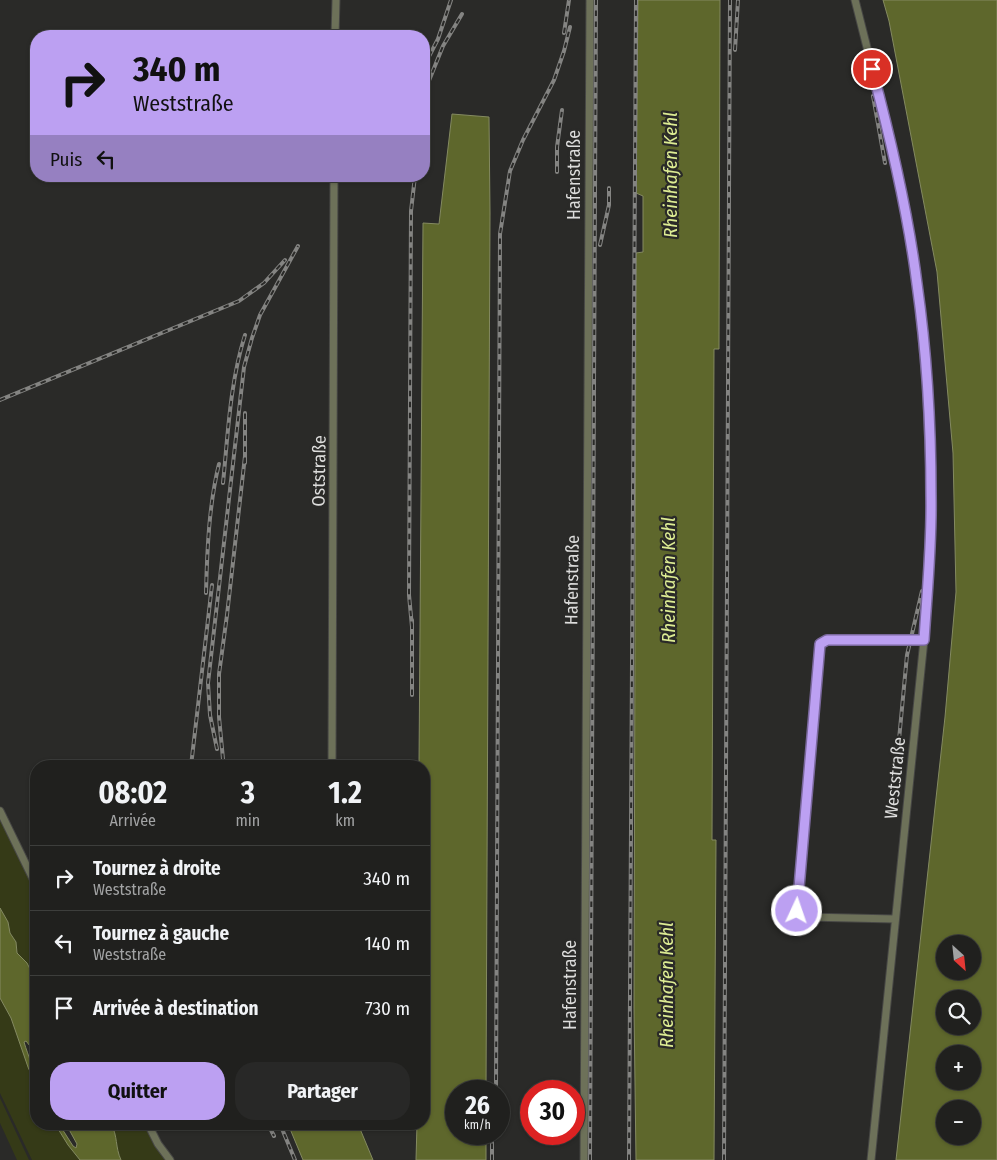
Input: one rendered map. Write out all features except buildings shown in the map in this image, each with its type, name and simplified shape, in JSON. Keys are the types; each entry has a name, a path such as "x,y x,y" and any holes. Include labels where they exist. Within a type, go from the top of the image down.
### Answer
{"street":[{"path":"335,30 336,0"},
{"name":"Hafenstraße","path":"584,1160 590,0"},
{"name":"Weststraße","path":"855,0 901,190 917,284 926,381 931,496 924,640 871,1160"},
{"name":"Oststraße","path":"332,760 331,630 335,347 334,182"},
{"path":"895,918 806,918 802,917 797,911 820,647 821,642 827,640 924,640"},
{"path":"0,811 30,873"},
{"path":"151,1130 158,1144 170,1160"}],"shaded area":[{"path":"0,817 30,878 30,969 17,953 16,942 10,933 8,922 0,908"},
{"path":"0,998 11,1018 30,1072 30,1130 59,1130 80,1160 32,1160 0,1093"},
{"path":"0,1098 29,1160 17,1160 0,1123"},
{"path":"114,1130 149,1130 158,1150 166,1160 121,1160"}],"water":[{"name":"Rheinhafen Kehl","path":"638,0 720,0 719,349 714,349 712,840 716,840 714,1160 636,1160 634,1007 636,253 643,252 643,196 636,193"},
{"path":"883,0 997,0 997,1160 896,1160 945,717 956,592 953,453 937,272 889,21"},
{"path":"452,114 489,117 486,1080 445,1080 445,1145 486,1145 486,1160 416,1160 417,1130 430,1130 430,760 419,760 423,223 439,224"},
{"path":"0,908 8,922 10,933 16,942 17,953 30,969 30,1046 26,1041 24,1042 30,1061 30,1072 11,1018 0,998"},
{"path":"59,1130 63,1130 76,1148 77,1144 69,1130 114,1130 121,1160 80,1160"},
{"path":"290,1130 360,1130 373,1160 303,1160"}],"railway":[{"path":"430,54 438,39 451,0"},
{"path":"564,33 569,0"},
{"path":"590,1160 596,0"},
{"path":"629,1160 636,0"},
{"path":"724,1160 730,0"},
{"path":"735,50 738,0"},
{"path":"430,78 443,46 462,14"},
{"path":"496,1080 500,234 510,171 523,140 554,80 570,27"},
{"path":"873,96 885,163"},
{"path":"557,172 557,147 562,110"},
{"path":"412,627 409,595 411,211 414,182"},
{"path":"600,245 609,205 609,188"},
{"path":"217,749 210,715 208,683 244,367 260,315 298,246"},
{"path":"0,400 239,301 264,283 285,260"},
{"path":"223,483 233,390 245,335"},
{"path":"245,413 245,463"},
{"path":"223,759 219,717 219,674 245,456"},
{"path":"206,593 211,511 219,464"},
{"path":"192,760 212,585"},
{"path":"897,761 907,655 922,591"},
{"path":"412,620 412,695"},
{"path":"271,1130 274,1136"},
{"path":"282,1130 295,1160"},
{"path":"492,1145 492,1160"}],"route":[{"path":"797,911 820,644 824,640 924,640 931,496 923,340 917,284 901,190 872,69"}]}
